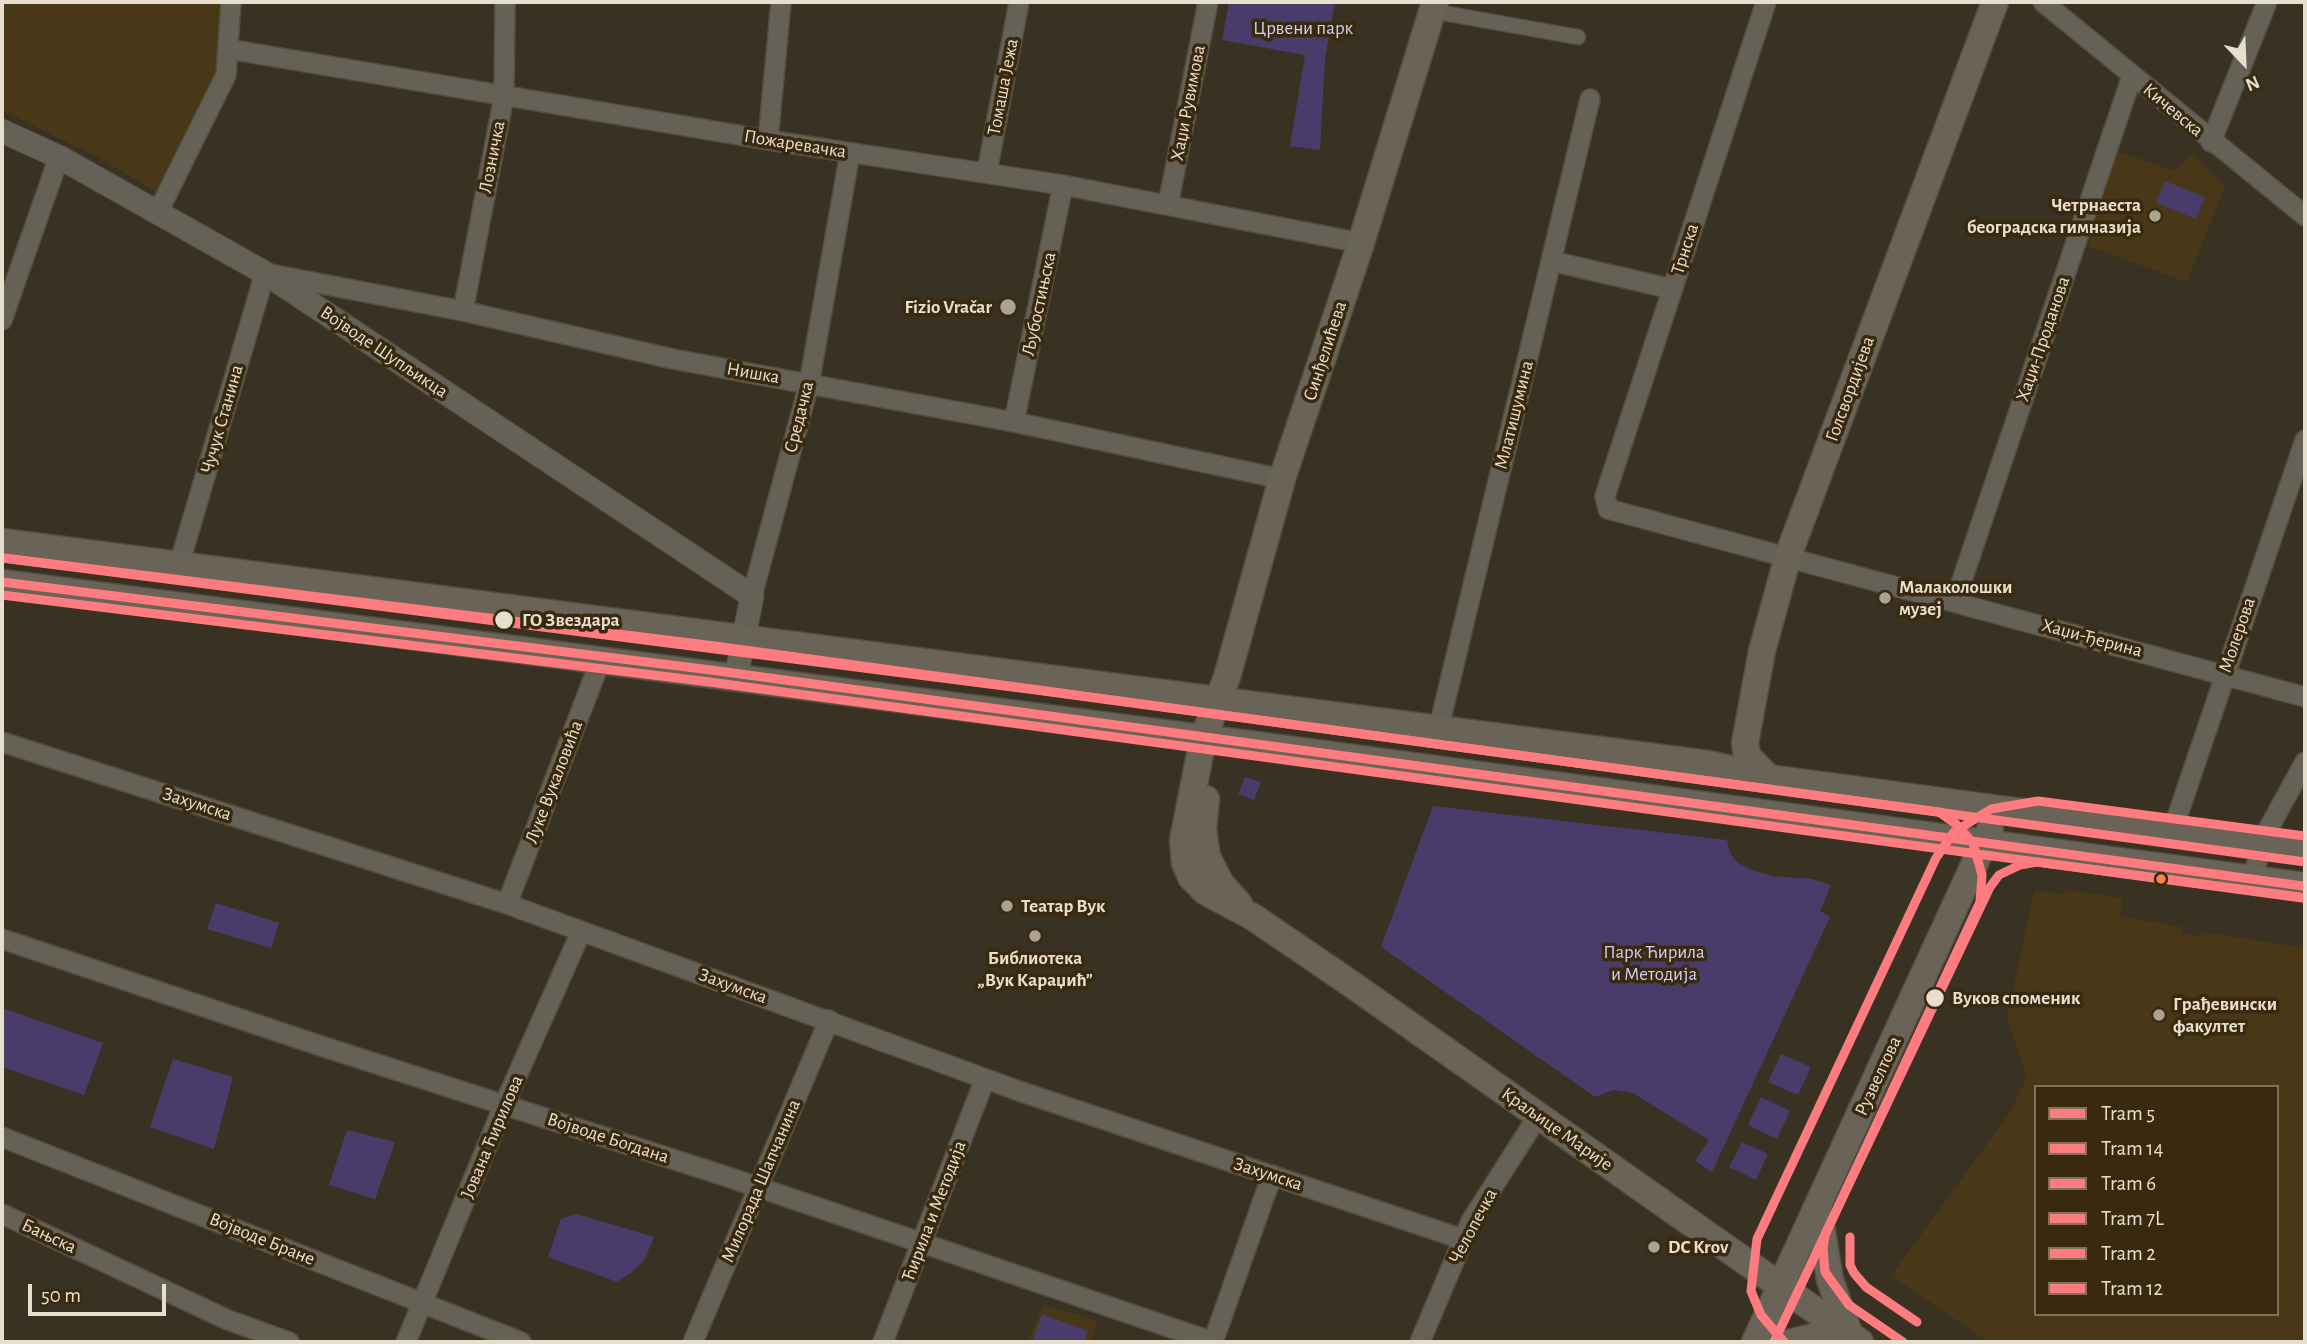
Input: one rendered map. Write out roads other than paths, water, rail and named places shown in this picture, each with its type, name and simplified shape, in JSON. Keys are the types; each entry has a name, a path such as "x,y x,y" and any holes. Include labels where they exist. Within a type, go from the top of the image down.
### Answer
{"main road":[{"name":"Голсвордијева","path":"1769,778 1747,756 1745,743 1762,651 1788,556 1995,2"},
{"name":"Синђелићева","path":"1219,701 1282,479 1361,243 1434,7"},
{"path":"2,542 1437,731 1708,764 1769,778 2305,850"},
{"path":"2,583 600,659 2305,886"},
{"name":"Краљице Марије","path":"1219,701 1182,853 1191,877 1206,892 1253,917 1855,1339"},
{"name":"Рузвелтова","path":"1755,1342 1999,810"},
{"path":"1818,1207 1830,1280 1855,1339"},
{"path":"1792,1342 1826,1334 1855,1339"}],"street":[{"path":"157,214 226,75 231,2"},
{"name":"Лозничка","path":"463,311 504,96 505,2"},
{"path":"768,140 781,2"},
{"name":"Томаша Јежа","path":"987,172 1019,2"},
{"name":"Хаџи Рувимова","path":"1168,205 1208,2"},
{"name":"Трнска","path":"1605,496 1766,2"},
{"name":"Кичевска","path":"2043,2 2211,142 2305,216"},
{"path":"2211,142 2267,2"},
{"path":"1434,7 1578,37"},
{"name":"Пожаревачка","path":"228,49 768,140 1063,185 1361,243"},
{"name":"Хаџи-Проданова","path":"1955,601 2132,76"},
{"name":"Млатишумина","path":"1437,731 1590,99"},
{"name":"Војводе Шупљикца","path":"2,131 59,157 265,273 752,596"},
{"name":"Средачка","path":"736,678 752,596 809,384 850,153"},
{"path":"2,320 59,157"},
{"name":"Љубостињска","path":"1014,422 1063,185"},
{"path":"1551,261 1672,289"},
{"name":"Нишка","path":"265,273 463,311 620,348 1014,422 1282,479"},
{"name":"Чучук Станина","path":"179,565 265,273"},
{"path":"340,323 340,308 360,291"},
{"name":"Молерова","path":"2172,832 2305,440"},
{"name":"Хаџи-Ђерина","path":"1605,496 1611,511 1788,556 2305,697"},
{"name":"Луке Вукаловића","path":"507,904 600,659"},
{"name":"Захумска","path":"2,742 507,904 985,1079 1462,1238"},
{"path":"2254,879 2260,844 2305,762"},
{"name":"Јована Ћирилова","path":"406,1342 504,1105 581,932"},
{"name":"Војводе Богдана","path":"2,939 921,1242 1213,1342"},
{"name":"Милорада Шапчанина","path":"693,1342 829,1020"},
{"name":"Ћирила и Методија","path":"883,1342 985,1079"},
{"name":"Челопечка","path":"1420,1342 1462,1238 1538,1116"},
{"name":"Војводе Бране","path":"2,1138 522,1342"},
{"path":"1213,1342 1272,1175"},
{"name":"Бањска","path":"2,1214 228,1320 289,1342"}],"tram line":[{"name":"5","path":"2,558 1036,690 1939,812 1956,824 1973,843 1982,875 1980,902 1825,1235 1823,1249 1825,1272 1849,1305 1903,1342"},
{"name":"6","path":"4,558 715,646 2305,862"},
{"name":"14","path":"2,582 711,670 2303,886"},
{"name":"7L","path":"2,595 710,682 2302,898"},
{"name":"2","path":"1784,1342 1761,1315 1751,1291 1757,1239 1936,858 1954,832 1991,809 2038,801 2305,836"},
{"name":"12","path":"1774,1342 1990,887 1999,875 2020,865 2037,862 2300,897"},
{"name":"2","path":"1850,1237 1850,1265 1854,1273 1866,1287 1917,1322"}],"place":[{"name":"Четрнаеста београдска гимназија","path":"2155,216"},
{"name":"Fizio Vračar","path":"1008,307"},
{"name":"Малаколошки музеј","path":"1885,598"},
{"name":"ГО Звездара","path":"504,620"},
{"name":"Театар Вук","path":"1007,906"},
{"name":"Библиотека „Вук Караџић”","path":"1035,936"},
{"name":"Вуков споменик","path":"1935,998"},
{"name":"Грађевински факултет","path":"2159,1015"},
{"name":"DC Krov","path":"1654,1247"}],"park label":[{"name":"Црвени парк","path":"1303,28"},
{"name":"Парк Ћирила и Методија","path":"1654,963"}]}
